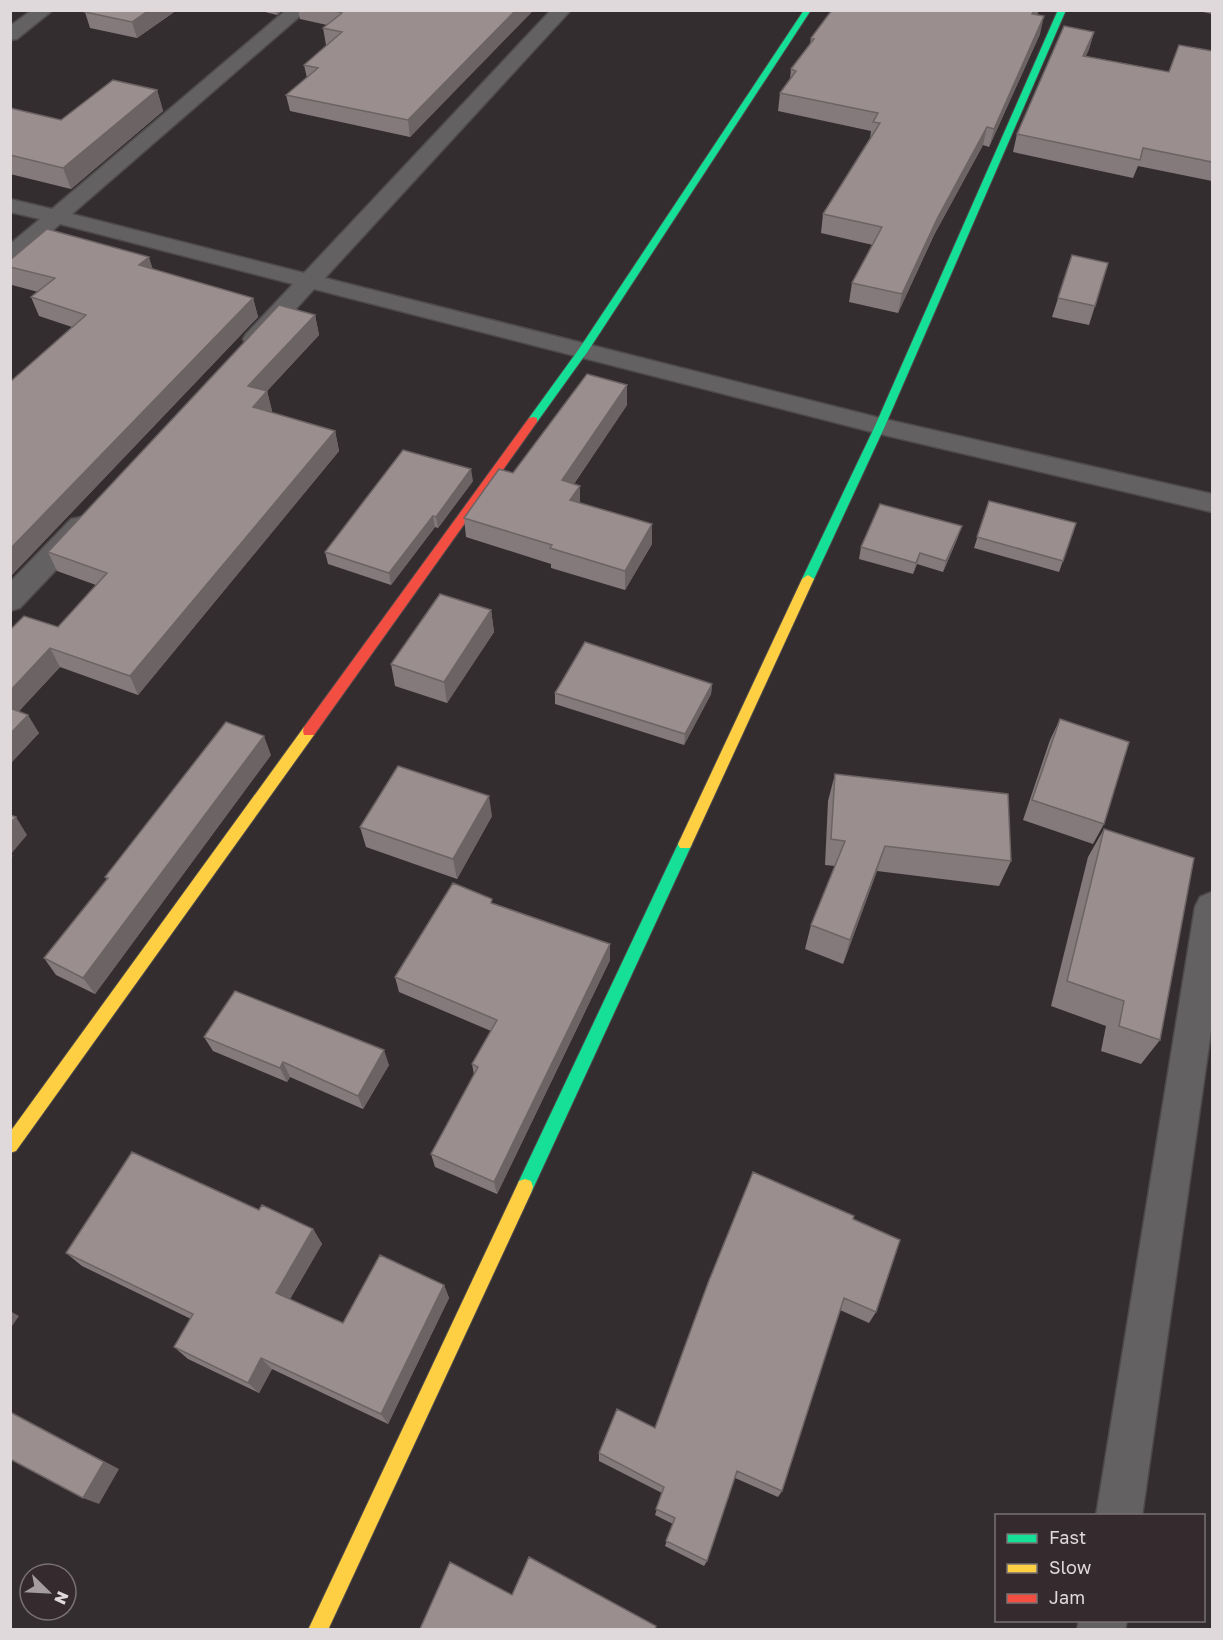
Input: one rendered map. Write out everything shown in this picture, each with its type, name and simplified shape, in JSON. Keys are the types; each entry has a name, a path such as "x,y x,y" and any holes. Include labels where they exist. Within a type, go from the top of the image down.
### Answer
{"street":[{"path":"10,35 44,10"},
{"path":"10,256 298,10"},
{"path":"236,359 562,10"},
{"path":"10,1146 583,351 808,10"},
{"path":"318,1629 880,426 1062,10"},
{"path":"10,205 880,426 1212,503"},
{"path":"10,601 99,506"},
{"path":"1119,1514 1212,907"}],"building":[{"path":"87,10 149,10 132,22 85,12"},
{"path":"332,10 516,10 408,120 286,95 318,68 304,65 342,32 323,28 342,13"},
{"path":"832,10 1034,10 1032,14 1044,16 994,129 987,127 938,217 902,294 852,283 882,227 823,214 880,123 873,122 878,113 780,93 796,71 791,69"},
{"path":"1064,26 1094,32 1083,56 1169,72 1179,45 1212,51 1212,162 1143,148 1140,160 1017,134"},
{"path":"113,80 157,90 63,168 10,155 10,108 61,120"},
{"path":"47,229 149,257 139,265 253,298 10,549 10,382 86,315 31,297 55,278 10,267 10,260"},
{"path":"1072,255 1108,263 1095,306 1058,298"},
{"path":"279,305 315,315 248,386 267,391 253,407 335,431 130,676 50,648 10,691 10,630 24,616 58,627 107,573 48,552"},
{"path":"587,374 627,385 562,480 580,486 570,500 652,524 625,571 550,548 552,545 464,518 499,469 513,473"},
{"path":"403,450 471,469 436,517 433,516 389,573 325,552"},
{"path":"989,501 1076,523 1063,561 977,537"},
{"path":"880,504 962,526 946,561 920,553 916,563 861,547"},
{"path":"440,594 491,610 444,682 391,664"},
{"path":"585,642 712,684 685,734 555,693"},
{"path":"10,708 28,715 10,734"},
{"path":"1060,719 1129,742 1104,824 1032,800"},
{"path":"226,722 264,736 83,978 44,958 108,878 105,877"},
{"path":"398,766 489,796 453,859 360,827"},
{"path":"835,774 1008,794 1011,861 885,846 850,940 811,925 845,841 831,839"},
{"path":"10,815 16,817 10,823"},
{"path":"1104,829 1194,858 1160,1040 1119,1026 1124,1001 1067,981"},
{"path":"453,883 492,899 491,903 610,944 494,1182 431,1154 478,1067 472,1064 497,1020 395,977"},
{"path":"235,991 384,1050 358,1096 283,1062 280,1068 204,1037"},
{"path":"132,1152 259,1210 262,1205 313,1229 276,1293 343,1323 380,1255 444,1285 381,1414 261,1358 248,1383 174,1347 193,1314 66,1253"},
{"path":"753,1172 854,1216 853,1219 900,1240 876,1312 844,1298 782,1491 737,1471 707,1561 666,1541 675,1518 656,1509 664,1487 599,1453 617,1409 655,1428 708,1283"},
{"path":"10,1412 104,1462 83,1498 10,1459"},
{"path":"529,1557 656,1626 655,1629 420,1629 450,1562 512,1595"}],"traffic: fast":[{"path":"533,420 583,351 808,10"},
{"path":"808,579 880,426 1062,10"},
{"path":"525,1187 685,844"}],"traffic: slow":[{"path":"685,844 808,579"},
{"path":"10,1146 309,731"},
{"path":"318,1630 525,1187"}],"traffic: jam":[{"path":"309,731 533,420"}]}
